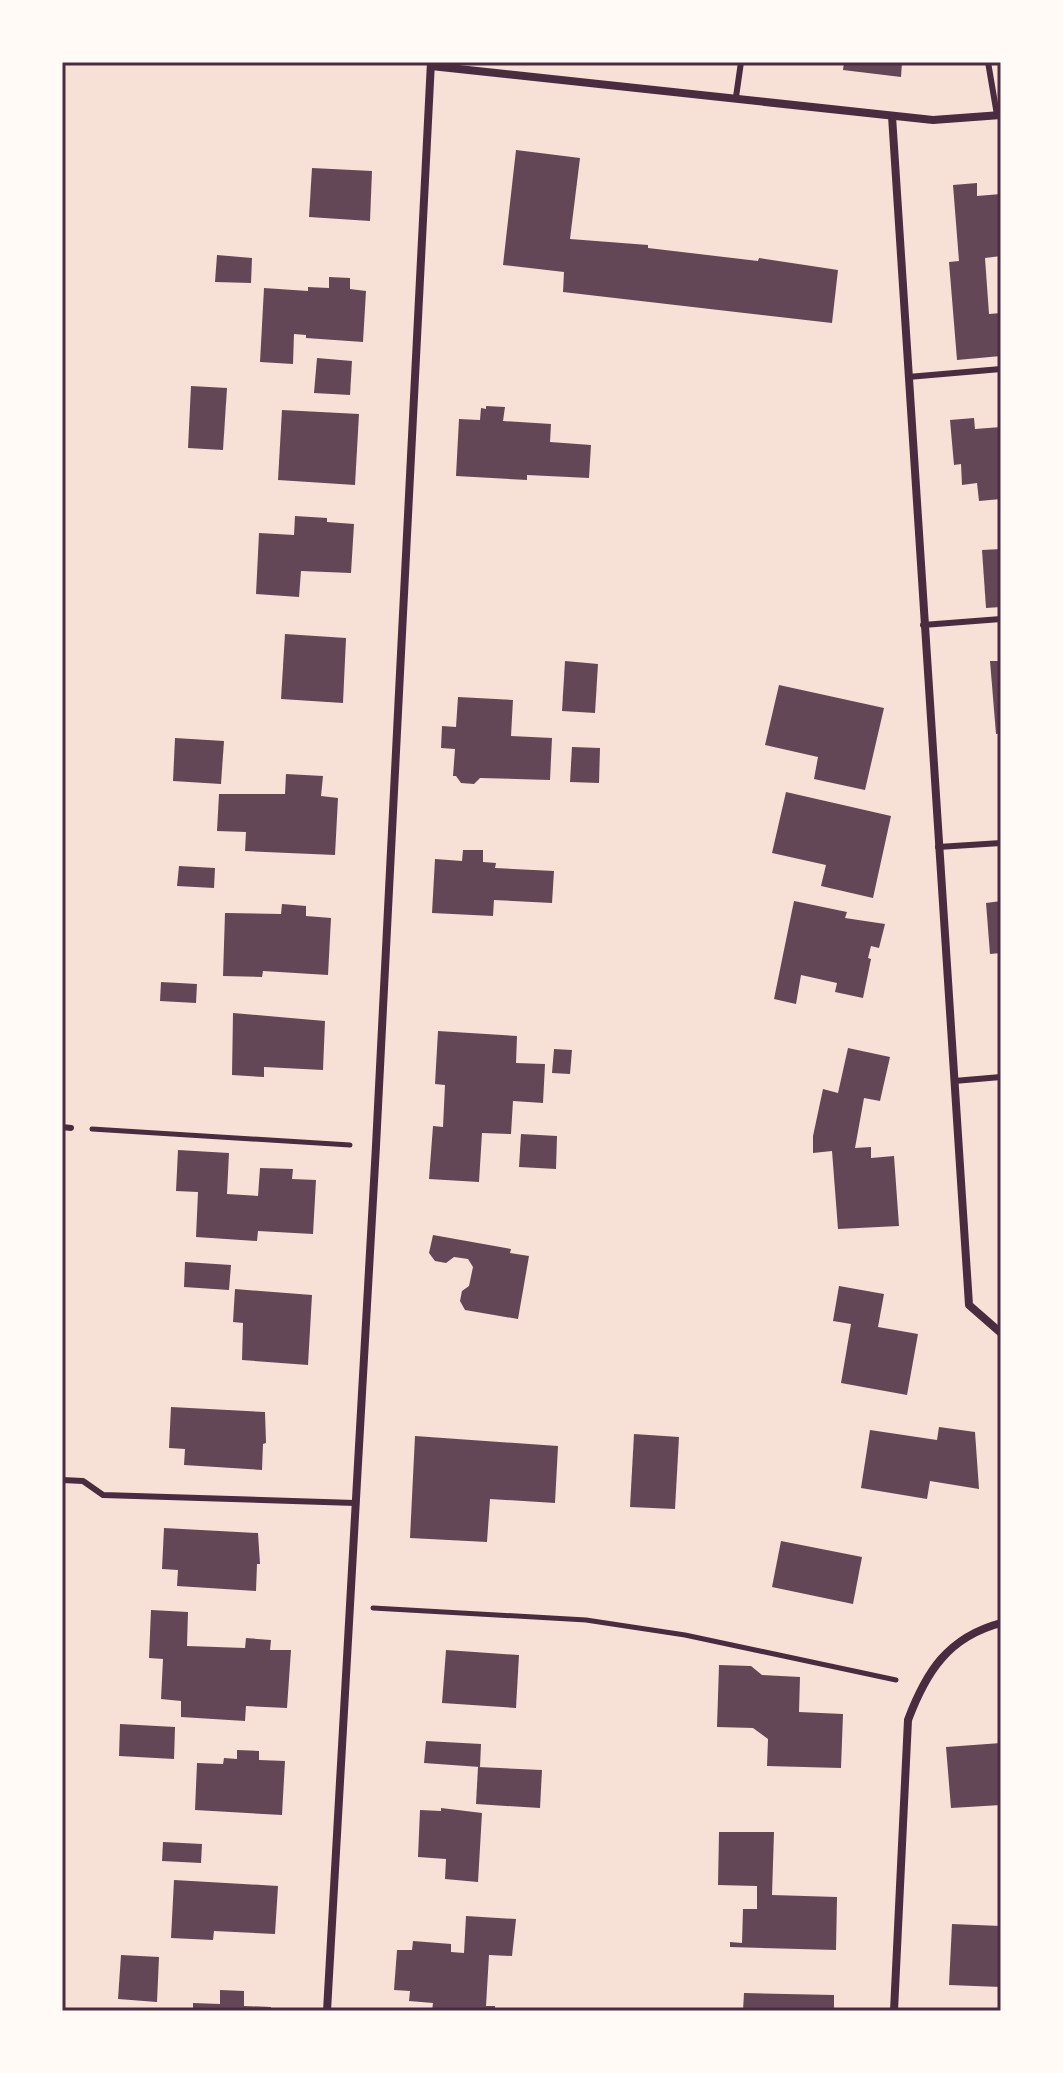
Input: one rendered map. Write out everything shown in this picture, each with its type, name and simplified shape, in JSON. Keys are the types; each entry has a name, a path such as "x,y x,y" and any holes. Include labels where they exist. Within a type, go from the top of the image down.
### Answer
{"street":[{"path":"327,2011 376,1146 431,64 933,120 999,115"},
{"path":"892,116 969,1305 1001,1333"},
{"path":"894,2011 908,1720 921,1686 937,1662 957,1644 986,1627 1001,1623"}],"lane":[{"path":"736,97 741,62"},
{"path":"988,62 999,115"},
{"path":"908,377 1001,369"},
{"path":"923,625 1001,619"},
{"path":"938,847 1001,843"},
{"path":"954,1081 1001,1077"},
{"path":"62,1127 71,1128"},
{"path":"62,1480 83,1481 103,1495 355,1503"}],"path":[{"path":"71,1128 376,1146"},
{"path":"350,1607 586,1620 685,1635 921,1686"}],"building":[{"path":"844,62 902,62 901,77 843,70"},
{"path":"516,150 580,158 570,239 648,245 648,248 758,261 759,258 838,270 832,323 563,292 564,272 503,265"},
{"path":"312,168 372,171 370,221 309,217"},
{"path":"977,183 977,196 1001,194 1001,256 985,258 989,314 1001,313 1001,356 957,360 949,262 959,261 953,185"},
{"path":"217,255 252,258 251,283 215,282"},
{"path":"329,277 350,278 350,289 366,291 363,342 306,338 306,335 294,334 293,364 260,362 264,288 308,291 308,287 329,288"},
{"path":"317,358 352,361 350,395 314,393"},
{"path":"191,386 227,388 223,450 188,448"},
{"path":"486,406 505,407 503,421 551,424 550,442 591,445 589,478 527,475 527,480 456,476 459,419 480,420 481,408 486,409"},
{"path":"282,410 359,414 355,485 278,480"},
{"path":"974,418 975,429 1001,427 1001,499 979,501 977,483 962,485 961,464 954,465 950,420"},
{"path":"295,516 354,524 351,573 301,571 299,597 256,594 259,533 294,535"},
{"path":"1001,549 1001,607 986,608 982,550"},
{"path":"285,634 346,638 343,703 281,699"},
{"path":"565,661 598,664 595,713 562,711"},
{"path":"990,661 1001,661 1001,733 996,734"},
{"path":"779,685 884,708 865,790 814,779 818,757 765,745"},
{"path":"458,697 513,700 511,736 552,738 550,780 480,778 474,784 461,783 453,776 455,749 441,748 442,726 456,727"},
{"path":"175,738 224,741 221,784 173,781"},
{"path":"572,747 600,748 599,783 570,782"},
{"path":"286,774 323,776 321,796 338,798 335,855 245,851 246,832 217,831 219,794 285,794"},
{"path":"786,792 891,816 873,898 821,886 826,865 772,853"},
{"path":"463,850 483,850 483,862 496,863 495,868 554,871 552,903 494,900 493,916 432,913 435,859 462,861"},
{"path":"179,866 215,868 214,888 177,886"},
{"path":"794,901 847,912 845,918 885,924 879,948 871,946 863,998 835,992 837,983 801,975 796,1004 774,999"},
{"path":"1001,901 1001,953 990,954 986,903"},
{"path":"282,904 306,906 306,916 331,918 328,975 263,971 262,977 223,976 225,913 281,914"},
{"path":"161,982 197,984 196,1003 160,1001"},
{"path":"233,1013 325,1021 323,1070 264,1067 264,1077 232,1075"},
{"path":"438,1031 517,1036 516,1063 545,1064 543,1103 513,1101 511,1134 482,1133 479,1182 429,1179 433,1126 443,1127 445,1085 435,1084"},
{"path":"848,1048 890,1057 880,1101 864,1098 855,1148 871,1147 871,1158 894,1156 899,1226 838,1229 832,1151 813,1153 813,1136 823,1089 838,1093"},
{"path":"554,1049 572,1050 570,1074 552,1073"},
{"path":"521,1134 557,1136 556,1169 519,1167"},
{"path":"178,1150 229,1153 227,1194 258,1196 260,1168 293,1169 292,1179 316,1180 313,1234 258,1231 257,1241 196,1237 198,1192 176,1191"},
{"path":"433,1235 511,1249 510,1253 529,1256 518,1319 465,1310 460,1301 462,1291 469,1286 473,1267 468,1259 454,1257 446,1263 435,1261 429,1253"},
{"path":"185,1262 231,1265 229,1290 184,1287"},
{"path":"839,1286 884,1294 878,1327 918,1334 907,1395 841,1383 851,1324 833,1321"},
{"path":"235,1289 312,1295 308,1365 242,1360 243,1323 233,1322"},
{"path":"171,1407 265,1412 266,1443 263,1444 262,1470 184,1465 185,1449 169,1448"},
{"path":"939,1427 975,1432 979,1489 930,1481 927,1499 861,1488 870,1430 937,1440"},
{"path":"634,1434 679,1437 675,1509 630,1507"},
{"path":"415,1436 558,1446 555,1503 490,1499 487,1542 410,1538"},
{"path":"164,1528 258,1533 260,1564 257,1564 256,1591 177,1586 178,1570 162,1569"},
{"path":"781,1541 862,1557 853,1604 772,1587"},
{"path":"151,1610 188,1612 187,1646 245,1648 246,1638 271,1640 270,1650 291,1650 287,1708 246,1706 245,1721 181,1717 181,1701 161,1699 163,1659 149,1658"},
{"path":"446,1650 519,1655 516,1708 442,1703"},
{"path":"719,1665 751,1666 762,1675 800,1677 799,1712 843,1714 841,1768 767,1766 768,1739 753,1728 717,1727"},
{"path":"120,1724 175,1727 174,1759 119,1756"},
{"path":"426,1741 481,1744 480,1767 424,1763"},
{"path":"1001,1743 1001,1805 951,1808 946,1747"},
{"path":"237,1750 259,1751 259,1760 285,1761 282,1815 195,1810 197,1763 223,1764 224,1758 237,1759"},
{"path":"478,1767 542,1770 540,1808 476,1804"},
{"path":"441,1808 482,1813 478,1882 445,1879 446,1859 418,1857 420,1810 441,1811"},
{"path":"719,1832 774,1832 772,1895 837,1897 836,1950 730,1947 730,1942 742,1943 743,1909 757,1909 757,1886 718,1885"},
{"path":"163,1842 202,1844 201,1863 162,1861"},
{"path":"174,1880 278,1886 275,1934 214,1931 213,1940 171,1938"},
{"path":"466,1916 516,1919 512,1956 489,1955 486,2006 495,2006 495,2011 432,2011 433,2003 409,2001 410,1991 394,1990 397,1950 412,1950 413,1941 451,1944 451,1952 464,1953"},
{"path":"952,1924 1001,1926 1001,1987 949,1985"},
{"path":"121,1955 159,1957 157,2002 118,1999"},
{"path":"220,1990 244,1991 244,2006 271,2007 270,2011 193,2011 193,2003 220,2004"},
{"path":"744,1993 834,1995 834,2011 743,2011"}]}
